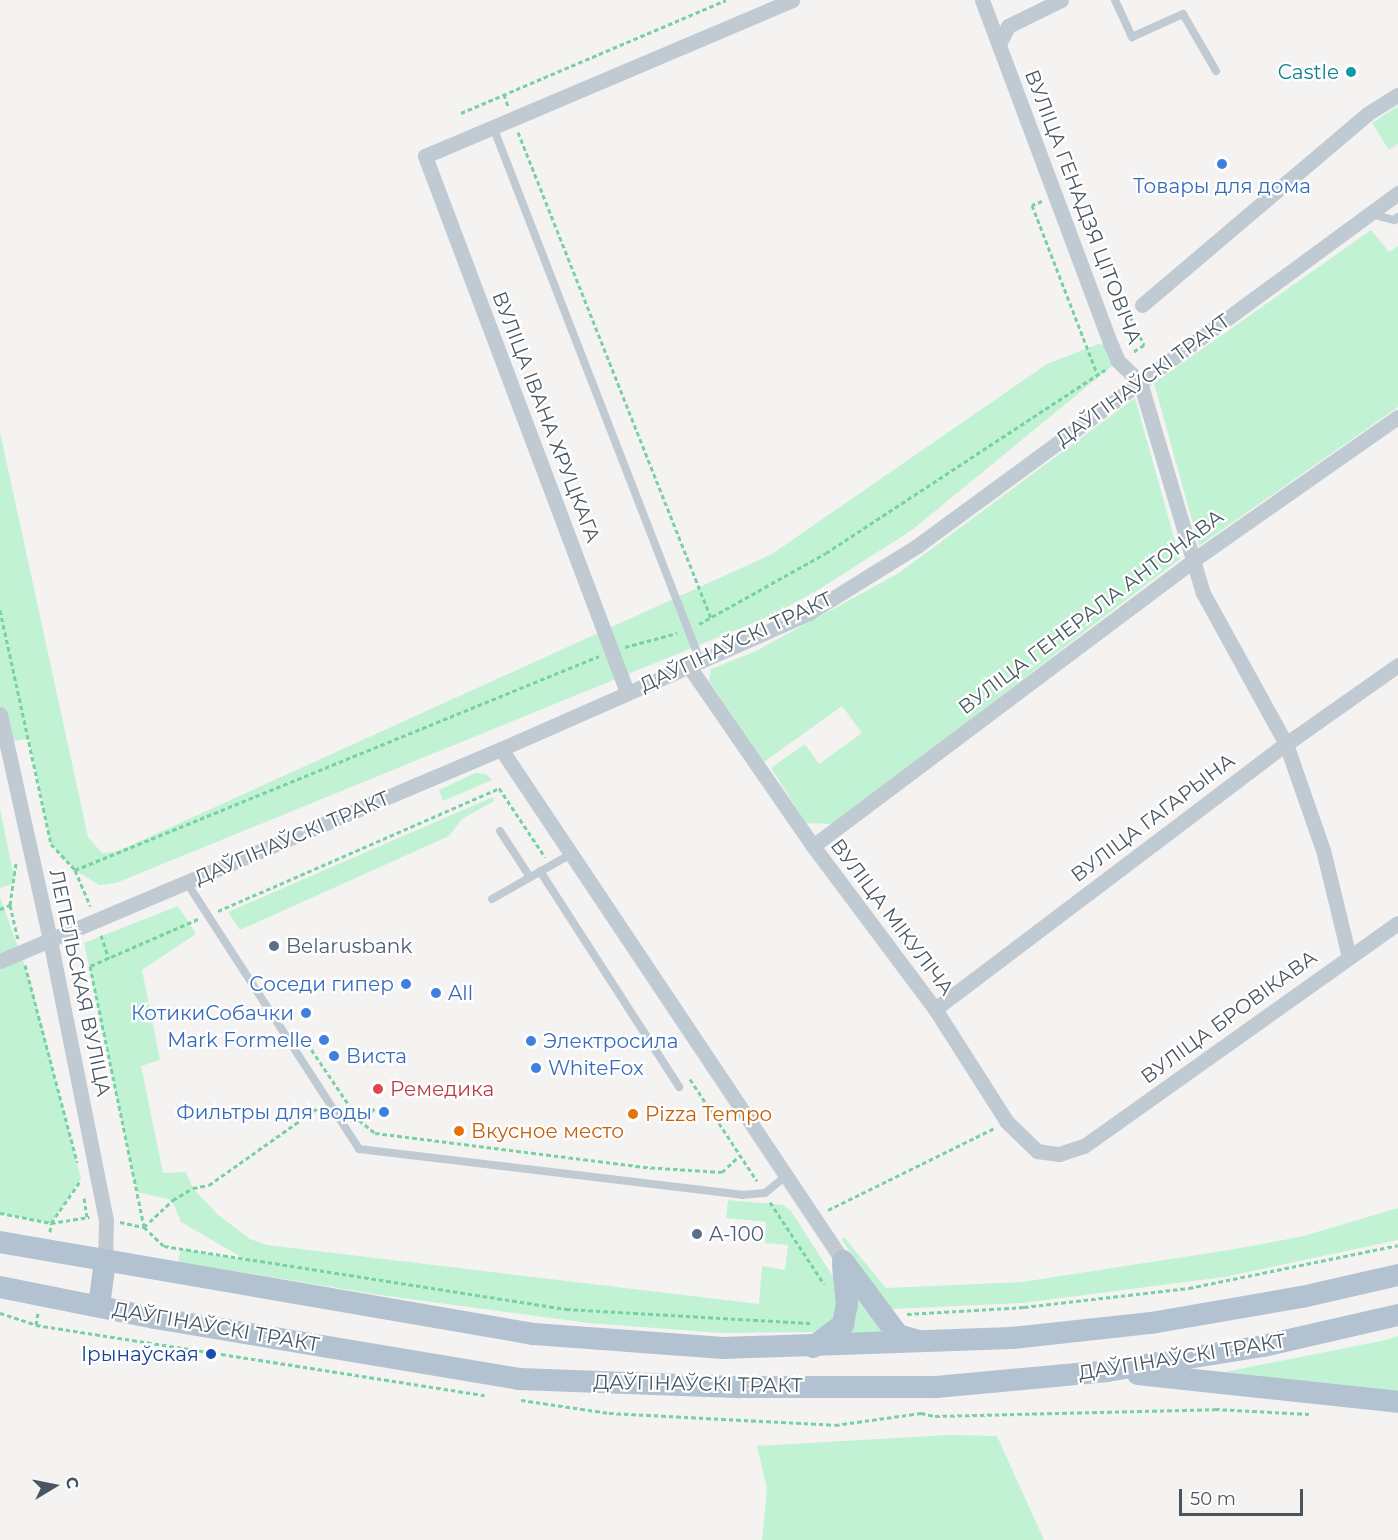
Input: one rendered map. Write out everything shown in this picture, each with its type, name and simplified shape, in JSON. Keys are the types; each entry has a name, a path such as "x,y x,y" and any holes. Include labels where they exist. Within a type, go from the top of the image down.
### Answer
{"main road":[{"name":"ДАЎГІНАЎСКІ ТРАКТ","path":"0,1242 534,1334 723,1348 929,1343 1012,1338 1151,1323 1302,1297 1398,1275"},
{"path":"99,1306 105,1261"},
{"path":"843,1261 880,1315 898,1335 929,1343"},
{"path":"813,1347 843,1323 847,1304 843,1261"},
{"name":"ДАЎГІНАЎСКІ ТРАКТ","path":"0,1287 155,1318 519,1378 742,1387 936,1387 1107,1371 1263,1346 1398,1315"},
{"path":"1107,1371 1398,1402"}],"street":[{"path":"493,127 792,0"},
{"name":"ВУЛІЦА ГЕНАДЗЯ ЦІТОВІЧА","path":"982,0 1000,42 1053,197 1118,361 1140,382"},
{"path":"1000,42 1008,26 1061,0"},
{"path":"1142,305 1367,114 1398,95"},
{"name":"ВУЛІЦА ІВАНА ХРУЦКАГА","path":"493,127 425,156 627,692"},
{"name":"ДАЎГІНАЎСКІ ТРАКТ","path":"0,961 501,748 809,613 887,566 1398,193"},
{"path":"1140,382 1203,592 1286,744 1323,850 1349,957"},
{"name":"ВУЛІЦА ГЕНЕРАЛА АНТОНАВА","path":"813,846 1192,561 1398,417"},
{"name":"ВУЛІЦА МІКУЛІЧА","path":"694,663 813,846 935,1009 1007,1122 1037,1151 1059,1154 1084,1146"},
{"name":"ВУЛІЦА ГАГАРЫНА","path":"935,1009 1286,744 1398,665"},
{"name":"ЛЕПЕЛЬСКАЯ ВУЛІЦА","path":"0,714 50,940 106,1220 105,1261"},
{"path":"501,748 843,1261"},
{"name":"ВУЛІЦА БРОВІКАВА","path":"1084,1146 1398,923"}],"lane":[{"path":"1115,0 1132,37 1183,14 1216,71"},
{"path":"493,127 690,630 694,663"},
{"path":"1369,214 1394,220 1398,217"},
{"path":"500,831 530,877"},
{"path":"492,899 571,854"},
{"path":"540,872 679,1087"},
{"path":"187,883 206,916 359,1149 742,1195 765,1193 786,1176"}],"path":[{"path":"460,113 726,0"},
{"path":"504,94 711,618"},
{"path":"75,870 612,651 690,630 865,529 1144,345 1130,315 1142,305"},
{"path":"0,610 51,844 75,870 109,958"},
{"path":"550,865 499,789 90,966 144,1227 164,1246 566,1309 759,1322 843,1323"},
{"path":"18,851 10,905 20,952 81,1179 51,1223"},
{"path":"0,909 10,905"},
{"path":"218,911 222,917"},
{"path":"301,1034 358,1120 375,1133 643,1167 722,1172 740,1155"},
{"path":"688,1075 827,1288"},
{"path":"144,1227 172,1200 193,1188 209,1185 340,1092"},
{"path":"358,1120 377,1107"},
{"path":"813,1218 1007,1122"},
{"path":"0,1213 51,1223 87,1217"},
{"path":"880,1315 1024,1307 1189,1288 1398,1245"},
{"path":"162,1270 164,1246"},
{"path":"0,1312 36,1325 259,1361"},
{"path":"150,1344 155,1318"}],"green space":[{"path":"1398,106 1398,144 1389,150 1372,123"},
{"path":"1371,230 1389,252 1398,246 1398,407 1199,546 1154,383"},
{"path":"1098,344 1112,347 1118,361 912,530 818,590 770,616 116,883 99,885 75,870 51,844 29,739 6,742 0,714 0,432 88,837 102,853 116,852 772,554 1047,364"},
{"path":"1135,398 1180,559 833,824 806,823 771,768 805,744 819,764 862,733 842,706 764,762 709,681 711,669 756,651 899,573"},
{"path":"475,773 486,774 492,780 443,801 439,790"},
{"path":"493,797 494,801 462,819 449,836 240,930 228,912"},
{"path":"0,809 15,883 0,888"},
{"path":"0,897 31,983 81,1179 51,1223 0,1213"},
{"path":"178,906 196,934 142,970 160,1060 141,1066 163,1173 186,1172 193,1188 217,1214 250,1239 267,1245 759,1304 762,1266 785,1270 788,1245 765,1243 766,1222 726,1218 728,1200 783,1205 791,1211 843,1292 845,1299 825,1332 722,1333 589,1323 387,1296 178,1262 181,1249 248,1261 181,1222 172,1200 137,1192 84,943"},
{"path":"1398,1208 1398,1240 1224,1277 1022,1303 891,1309 841,1239 844,1237 886,1288 1022,1282 1300,1237"},
{"path":"853,1294 887,1338 840,1338"},
{"path":"1398,1336 1398,1392 1224,1372 1386,1340"},
{"path":"948,1435 997,1436 1044,1540 762,1540 767,1488 757,1446"}],"place":[{"name":"Castle","path":"1351,72"},
{"name":"Товары для дома","path":"1222,164"},
{"name":"Belarusbank","path":"274,946"},
{"name":"Соседи гипер","path":"406,984"},
{"name":"All","path":"436,993"},
{"name":"КотикиСобачки","path":"306,1013"},
{"name":"Mark Formelle","path":"324,1040"},
{"name":"Электросила","path":"531,1041"},
{"name":"Виста","path":"334,1056"},
{"name":"WhiteFox","path":"536,1068"},
{"name":"Ремедика","path":"378,1089"},
{"name":"Фильтры для воды","path":"384,1112"},
{"name":"Pizza Tempo","path":"633,1114"},
{"name":"Вкусное место","path":"459,1131"},
{"name":"A-100","path":"697,1234"},
{"name":"Ірынаўская","path":"211,1354"}]}
